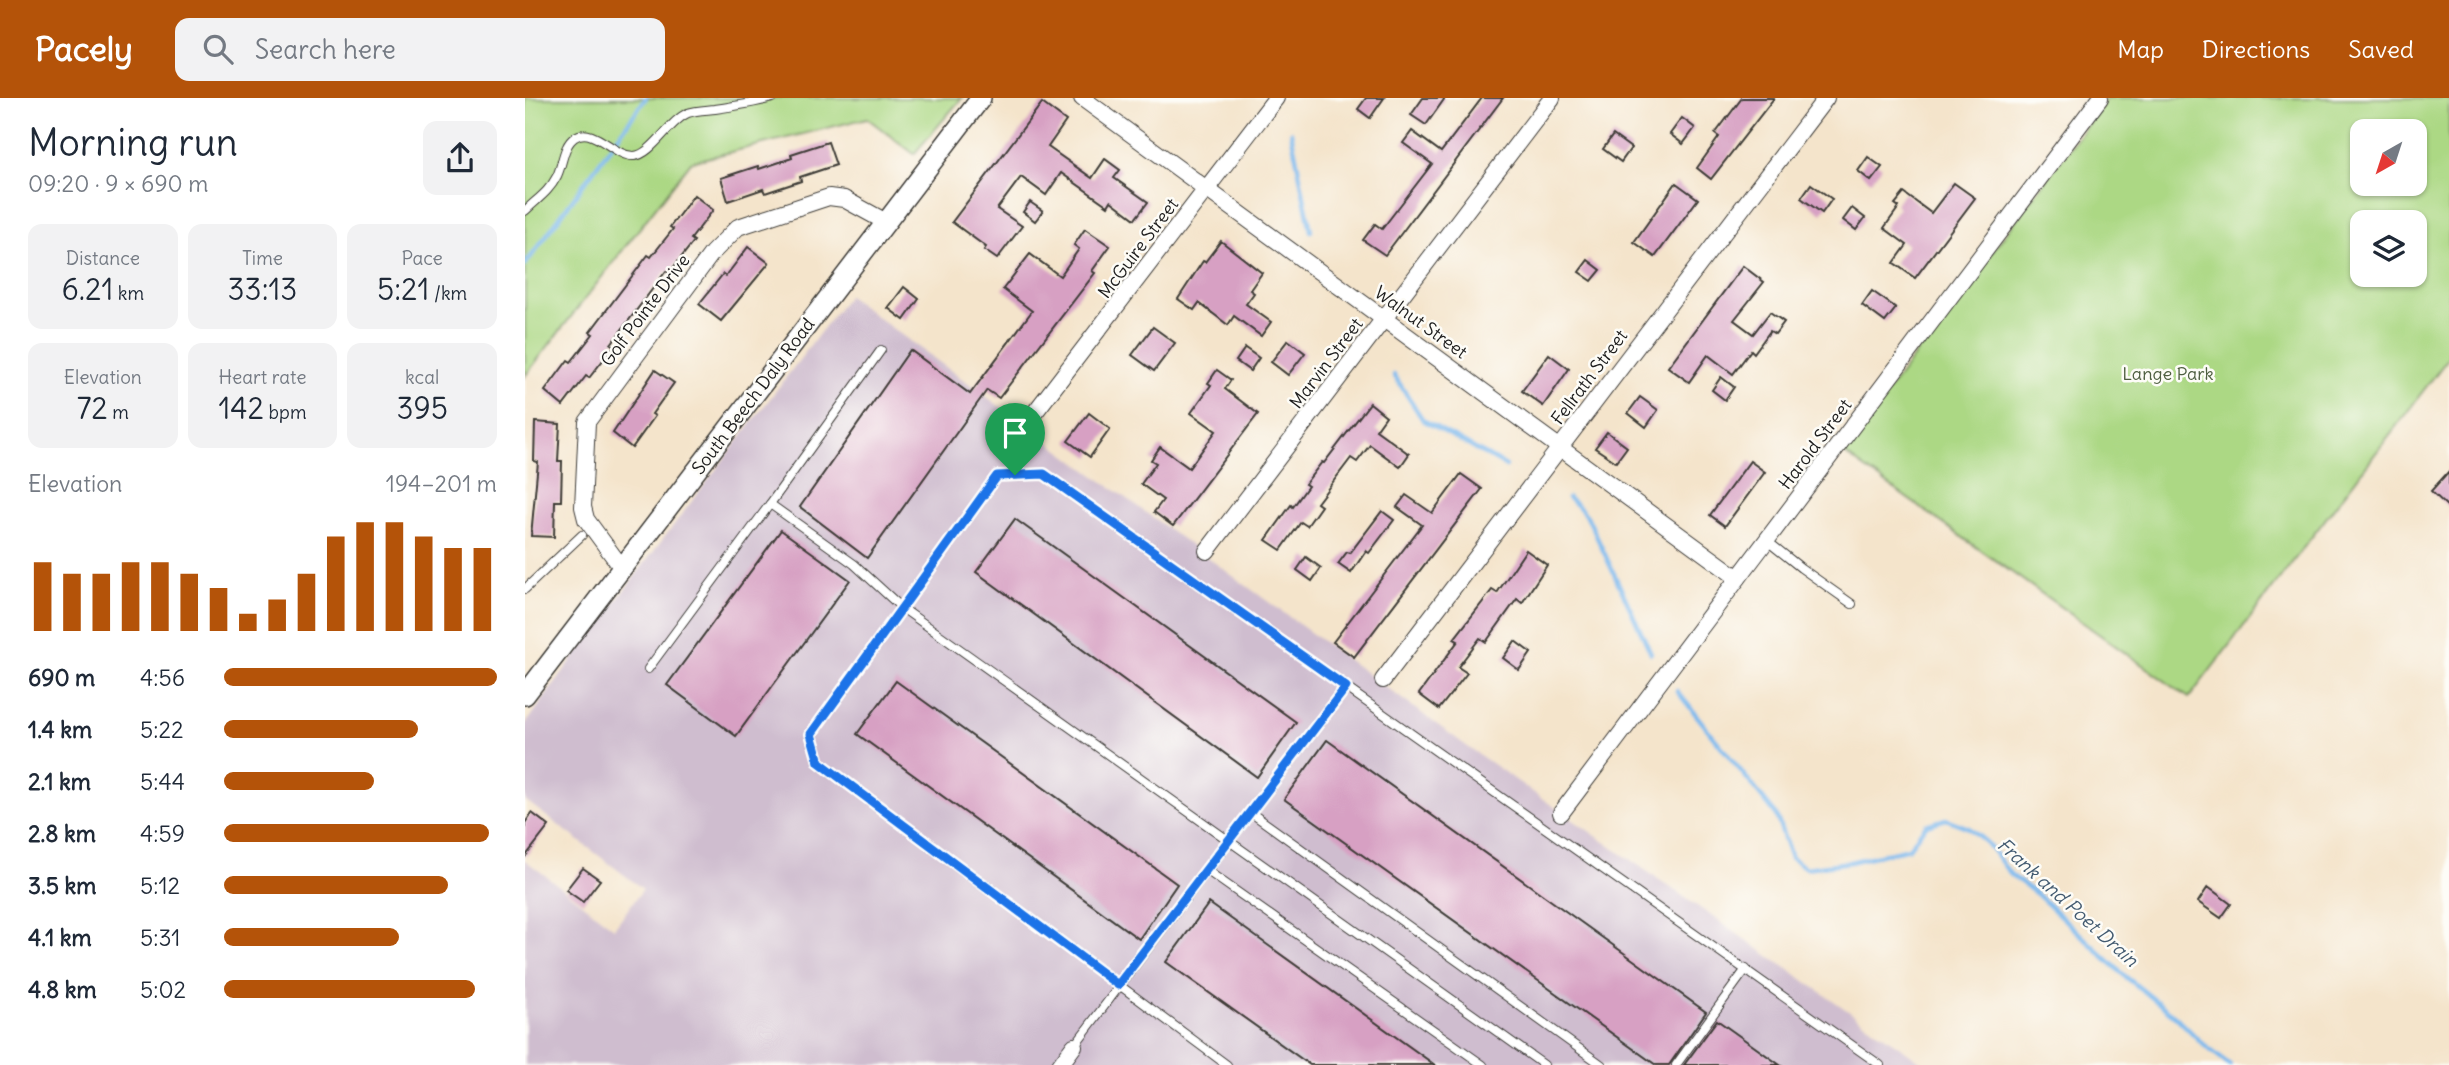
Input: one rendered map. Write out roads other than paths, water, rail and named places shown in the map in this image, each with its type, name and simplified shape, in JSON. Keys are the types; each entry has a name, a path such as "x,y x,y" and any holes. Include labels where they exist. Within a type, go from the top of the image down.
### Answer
{"street":[{"name":"South Beech Daly Road","path":"525,695 981,98"},
{"name":"Walnut Street","path":"1082,98 1738,578"},
{"name":"McGuire Street","path":"1029,420 1276,98"},
{"name":"Marvin Street","path":"1207,551 1552,98"},
{"name":"Fellrath Street","path":"1383,680 1826,98"},
{"name":"Harold Street","path":"1561,813 2100,98"},
{"name":"Golf Pointe Drive","path":"622,568 586,519 583,507 587,422 712,253 738,227 829,197 844,199 886,222"},
{"path":"1060,1065 1074,1046"}],"lane":[{"path":"525,211 548,191 561,167 570,141 581,135 631,156 641,154 674,122 689,113 753,104 773,98"},
{"path":"648,669 881,350"},
{"path":"1227,1065 819,762 811,734 997,476 1044,474 1880,1065"},
{"path":"770,504 854,564 902,608 1544,1065"},
{"path":"525,589 582,535"},
{"path":"1766,541 1852,604"},
{"path":"1074,1046 1346,687"},
{"path":"1250,812 1602,1065"},
{"path":"1206,870 1483,1065"},
{"path":"1676,1065 1746,969"}],"waterway":[{"path":"525,265 646,98"},
{"name":"Frank and Poet Drain","path":"1291,132 1311,231"},
{"name":"Frank and Poet Drain","path":"1394,375 1423,420 1506,466"},
{"name":"Frank and Poet Drain","path":"1568,498 1587,516 1651,653"},
{"name":"Frank and Poet Drain","path":"1677,691 1776,815 1791,858 1806,868 1850,862 1909,848 1926,825 1946,819 1969,828 1987,843 2011,875 2038,895 2126,977 2230,1065"}],"park label":[{"name":"Lange Park","path":"2168,373"}]}
